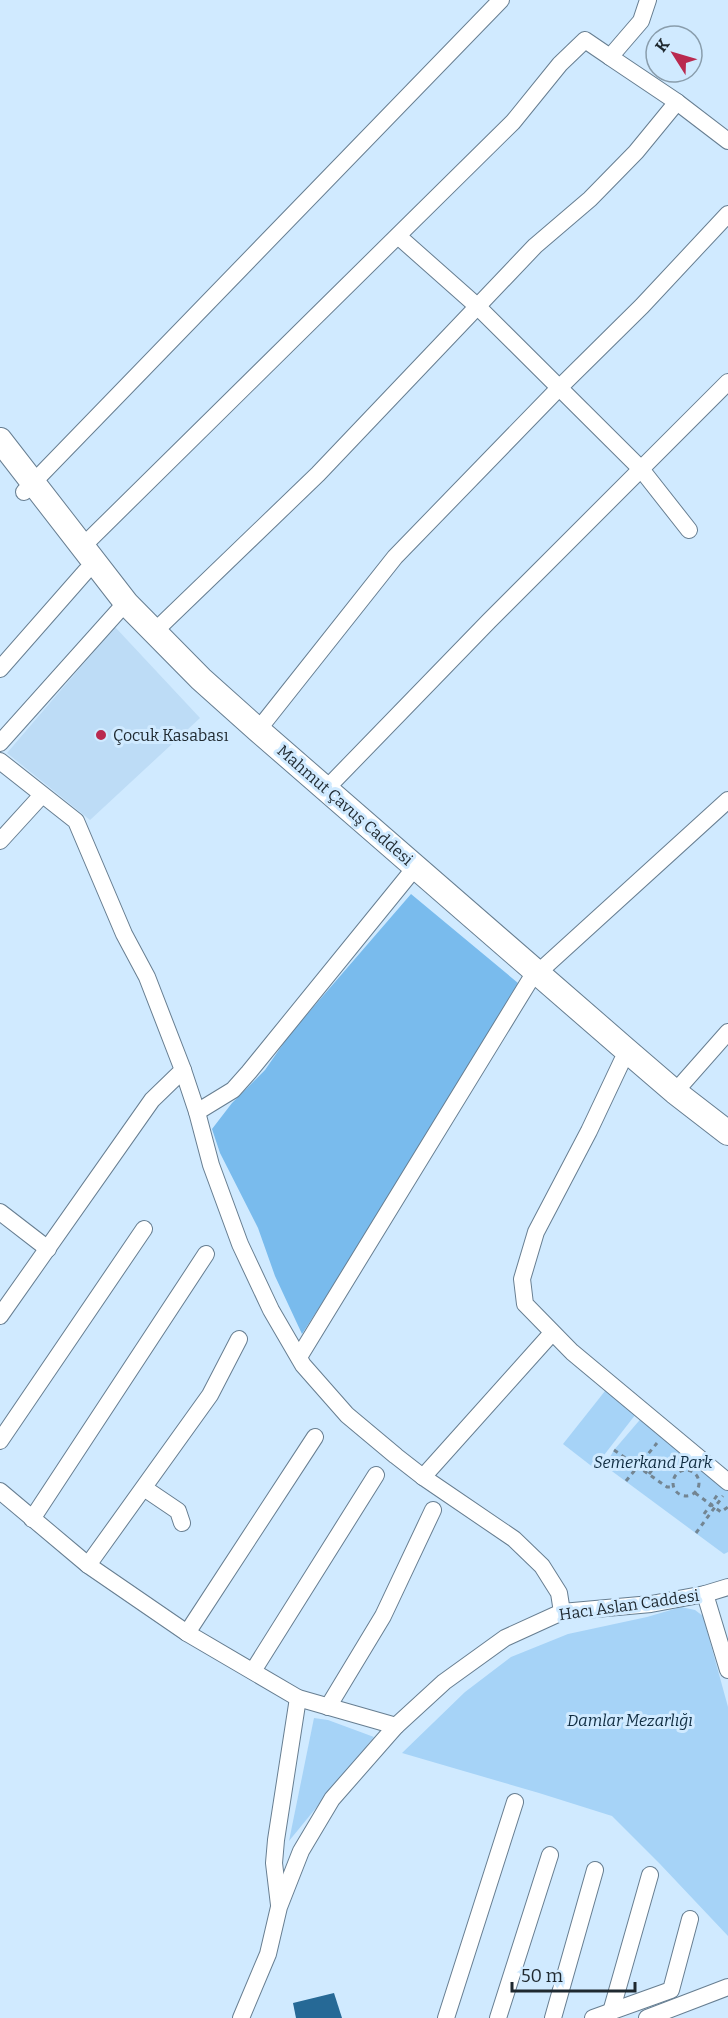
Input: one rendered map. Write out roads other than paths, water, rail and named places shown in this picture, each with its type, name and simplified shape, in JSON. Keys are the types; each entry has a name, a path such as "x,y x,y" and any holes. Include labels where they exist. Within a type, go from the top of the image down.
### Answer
{"main road":[{"name":"Mahmut Çavuş Caddesi","path":"0,440 29,488 84,559 154,632 258,730 534,977 728,1133"},
{"path":"0,460 29,488"},
{"path":"84,559 120,609 146,638 215,704 408,875 534,977 659,1095 728,1149"}],"street":[{"path":"29,488 501,0"},
{"path":"610,57 641,21 648,0"},
{"path":"0,669 84,559 398,236 513,122 560,64 585,40 677,102 728,141"},
{"path":"154,632 318,474 535,246 590,200 621,168 677,102"},
{"path":"258,730 395,556 559,387 642,306 728,214"},
{"path":"398,236 477,306 641,469 689,530"},
{"path":"326,789 728,382"},
{"path":"0,743 120,609"},
{"path":"0,761 76,821 124,934 147,977 183,1070 211,1165 240,1245 270,1310 299,1358 347,1415 423,1477 514,1539 542,1566 559,1593 562,1612"},
{"path":"0,841 42,795"},
{"path":"299,1358 534,977 728,800"},
{"path":"197,1112 233,1090 408,875"},
{"path":"675,1092 728,1032"},
{"path":"622,1061 589,1131 536,1232 522,1279 525,1304 572,1352 666,1432 723,1487"},
{"path":"0,1316 152,1100 183,1070"},
{"path":"0,1212 48,1249"},
{"path":"0,1442 144,1229"},
{"path":"32,1519 206,1254"},
{"path":"423,1477 552,1333"},
{"path":"88,1565 210,1395 239,1339"},
{"path":"187,1633 315,1437"},
{"path":"253,1671 376,1475"},
{"path":"144,1488 177,1511 182,1523"},
{"path":"0,1491 88,1565 187,1633 298,1698 396,1726"},
{"path":"328,1707 383,1616 433,1510"},
{"name":"Hacı Aslan Caddesi","path":"241,2018 268,1954 279,1907 301,1851 332,1799 396,1726 444,1682 505,1638 562,1612 651,1604 705,1594 728,1587"},
{"path":"705,1594 728,1670"},
{"path":"279,1907 274,1863 276,1840 298,1698"},
{"path":"446,2018 515,1802"},
{"path":"498,2018 550,1855"},
{"path":"553,2018 595,1870"},
{"path":"611,2012 650,1875"},
{"path":"593,2018 671,1990 690,1919"},
{"path":"647,2018 728,1988"}],"place":[{"name":"Çocuk Kasabası","path":"101,735"}],"park label":[{"name":"Semerkand Park","path":"653,1462"},
{"name":"Damlar Mezarlığı","path":"630,1720"}]}
